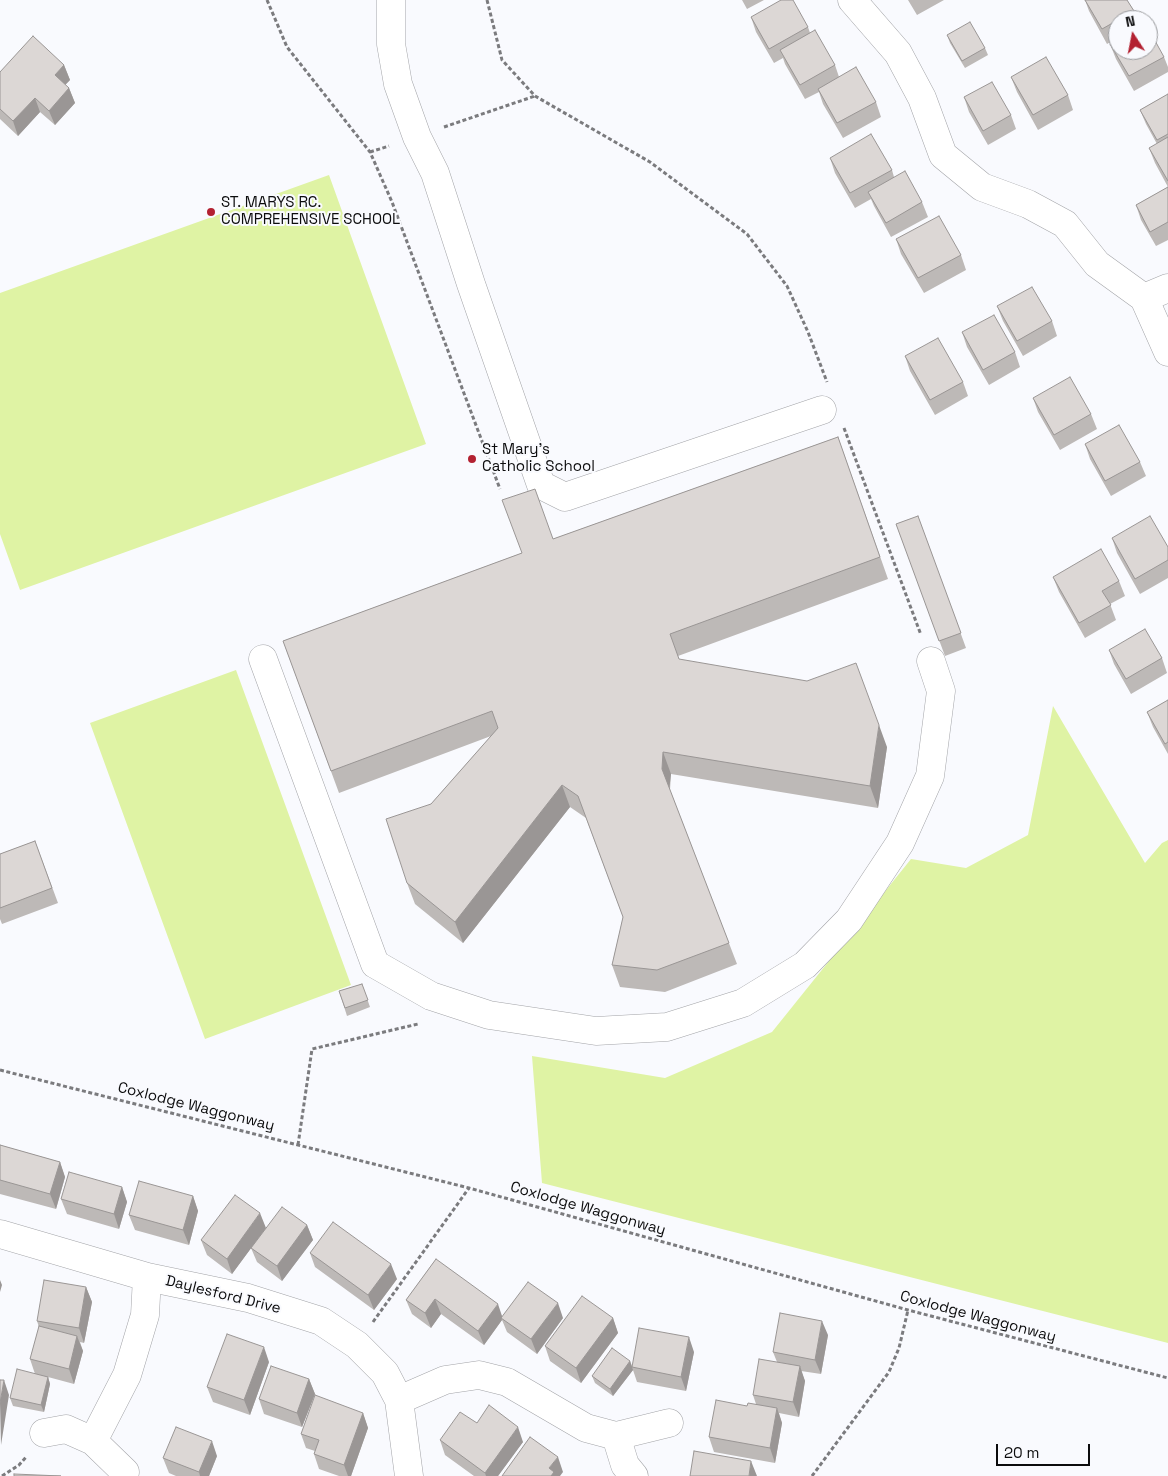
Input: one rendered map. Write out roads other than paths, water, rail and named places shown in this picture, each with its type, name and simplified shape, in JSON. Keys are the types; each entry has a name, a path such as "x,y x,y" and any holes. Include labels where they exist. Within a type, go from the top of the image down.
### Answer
{"street":[{"path":"391,0 391,44 398,84 417,137 435,173 471,284 541,485 565,497 831,406"},
{"path":"852,0 898,53 922,98 943,155 982,187 1028,204 1065,224 1096,264 1156,293 1168,352"},
{"path":"263,659 375,964 431,996 489,1015 596,1031 667,1027 743,1003 805,965 849,920 900,844 930,776 942,691 931,662"},
{"name":"Daylesford Drive","path":"0,1234 147,1277 248,1298 322,1321 357,1345 385,1373 399,1400 409,1476"},
{"path":"93,1440 127,1375 145,1315 147,1277"},
{"path":"399,1400 445,1380 479,1375 507,1382 586,1428 616,1436 669,1423"},
{"path":"44,1433 66,1429 93,1440 126,1472"},
{"path":"616,1436 625,1465 634,1476"}],"place":[{"name":"ST. MARYS RC. COMPREHENSIVE SCHOOL","path":"211,212"},
{"name":"St Mary's Catholic School","path":"472,459"}]}
